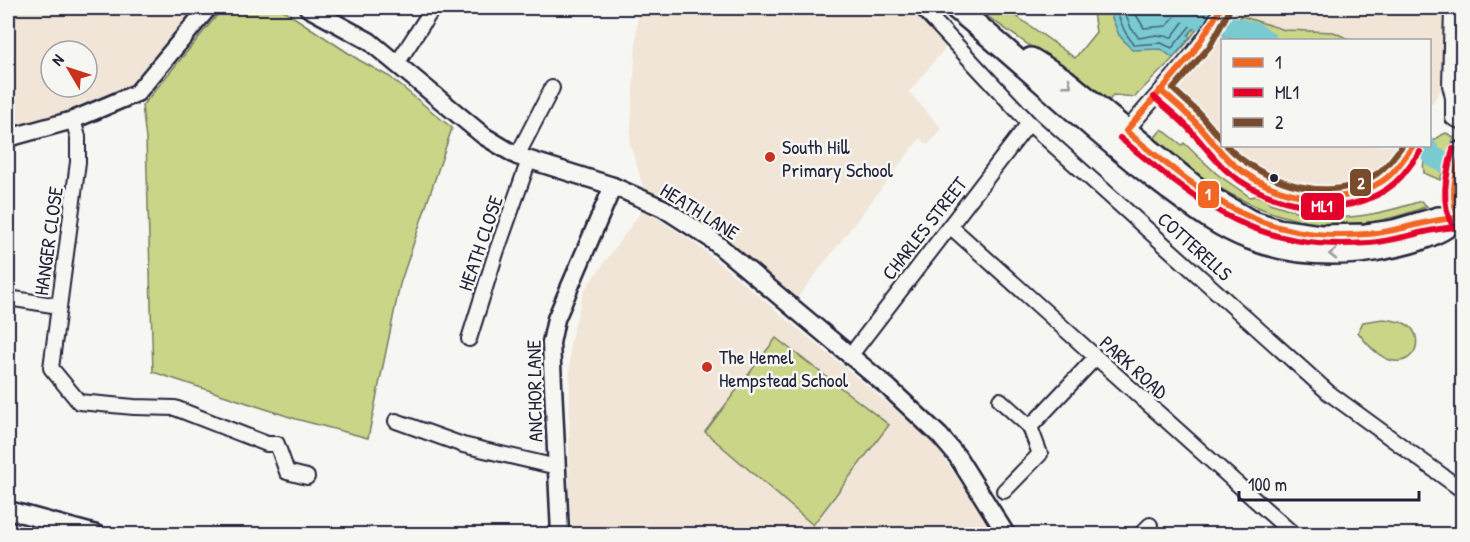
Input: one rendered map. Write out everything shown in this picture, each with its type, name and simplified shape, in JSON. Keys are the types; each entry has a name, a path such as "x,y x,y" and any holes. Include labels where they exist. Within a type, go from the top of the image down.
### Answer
{"main road":[{"path":"956,8 1120,139 1212,220 1249,238 1284,248 1323,255 1383,248 1442,232 1460,221 1454,204 1456,178 1462,152"}],"street":[{"path":"8,138 73,120 137,93 208,8"},
{"name":"HEATH LANE","path":"308,8 369,41 398,62 484,136 523,158 613,186 663,208 711,239 889,388 940,436 957,456 1006,534"},
{"path":"398,62 433,8"},
{"name":"COTTERELLS","path":"922,8 1029,123 1329,393 1462,490"},
{"path":"1452,8 1450,84 1458,100 1453,118 1462,122"},
{"path":"1120,139 1200,42 1220,12"},
{"name":"HEATH CLOSE","path":"469,339 523,158 552,88"},
{"name":"HANGER CLOSE","path":"73,120 78,137 78,162 51,368 79,402 175,408 267,444 277,444 287,472 307,477"},
{"name":"CHARLES STREET","path":"850,356 1029,123"},
{"name":"ANCHOR LANE","path":"560,534 553,335 556,319 613,186"},
{"name":"PARK ROAD","path":"950,226 1293,534"},
{"path":"8,298 58,306"},
{"path":"1030,427 1095,358"},
{"path":"1000,400 1030,427 1040,454 1004,491"},
{"path":"396,421 463,445 557,467"},
{"path":"8,510 96,534"}],"shaded area":[{"path":"8,8 203,8 143,77 91,110 8,132"},
{"name":"South Hill Primary School","path":"638,8 914,8 950,42 909,92 942,129 928,145 920,138 798,297 694,217 645,192 630,144"},
{"path":"1236,8 1452,8 1443,87 1431,105 1431,39 1221,39 1221,143 1177,89 1207,47 1221,22"},
{"path":"1225,147 1403,147 1388,167 1374,179 1350,189 1331,191 1281,185 1256,175"},
{"name":"The Hemel Hempstead School","path":"643,209 696,244 933,441 994,534 572,534 569,490 570,343 584,291"}],"green space":[{"path":"223,8 280,8 359,60 390,77 452,128 400,284 368,438 296,419 153,372 146,139 142,106"},
{"path":"994,8 1005,8 1075,58 1096,32 1093,13 1086,8 1203,8 1202,18 1187,42 1135,97 1113,95 1109,101 987,16"},
{"path":"1241,16 1285,30 1334,32 1348,39 1230,39 1224,36"},
{"path":"1162,129 1182,145 1184,143 1217,174 1250,197 1267,199 1269,203 1296,211 1336,218 1386,211 1421,201 1427,206 1387,219 1350,224 1315,223 1281,216 1248,203 1184,165 1152,141"},
{"path":"1446,133 1454,137 1440,180 1424,173 1423,167 1425,154 1435,139"},
{"path":"1383,319 1406,324 1414,331 1417,340 1415,350 1409,357 1400,361 1388,359 1374,350 1358,332 1363,322"},
{"path":"776,338 889,425 813,525 705,432"}],"water":[{"path":"1108,8 1203,8 1203,17 1173,58 1161,49 1132,50 1119,35"}],"waterway":[{"path":"1180,8 1200,19 1255,33 1264,39"},
{"path":"1426,147 1433,157 1446,163"}],"transit line":[{"name":"1","path":"1221,8 1193,53 1126,131 1208,195 1264,223 1295,231 1329,235 1390,231 1458,218"},
{"name":"2","path":"1221,139 1199,113 1173,89 1210,46 1229,11"},
{"name":"1","path":"1160,90 1193,120 1234,165 1250,176 1285,192 1324,198 1361,191 1389,176 1412,147"},
{"name":"ML1","path":"1154,97 1187,126 1228,172 1264,194 1284,201 1327,207 1348,205 1368,199 1397,181 1420,152"},
{"name":"ML1","path":"1120,138 1205,203 1233,219 1262,231 1294,240 1329,244 1368,243 1458,227"},
{"name":"2","path":"1228,147 1259,171 1278,180 1320,189 1340,188 1360,183 1382,170 1401,147"},
{"name":"ML1","path":"1453,149 1446,179 1445,199 1449,219 1454,228"},
{"name":"1","path":"1462,152 1454,188 1455,206 1462,223"}],"place":[{"name":"South Hill Primary School","path":"770,157"},
{"name":"The Hemel Hempstead School","path":"707,367"}]}
